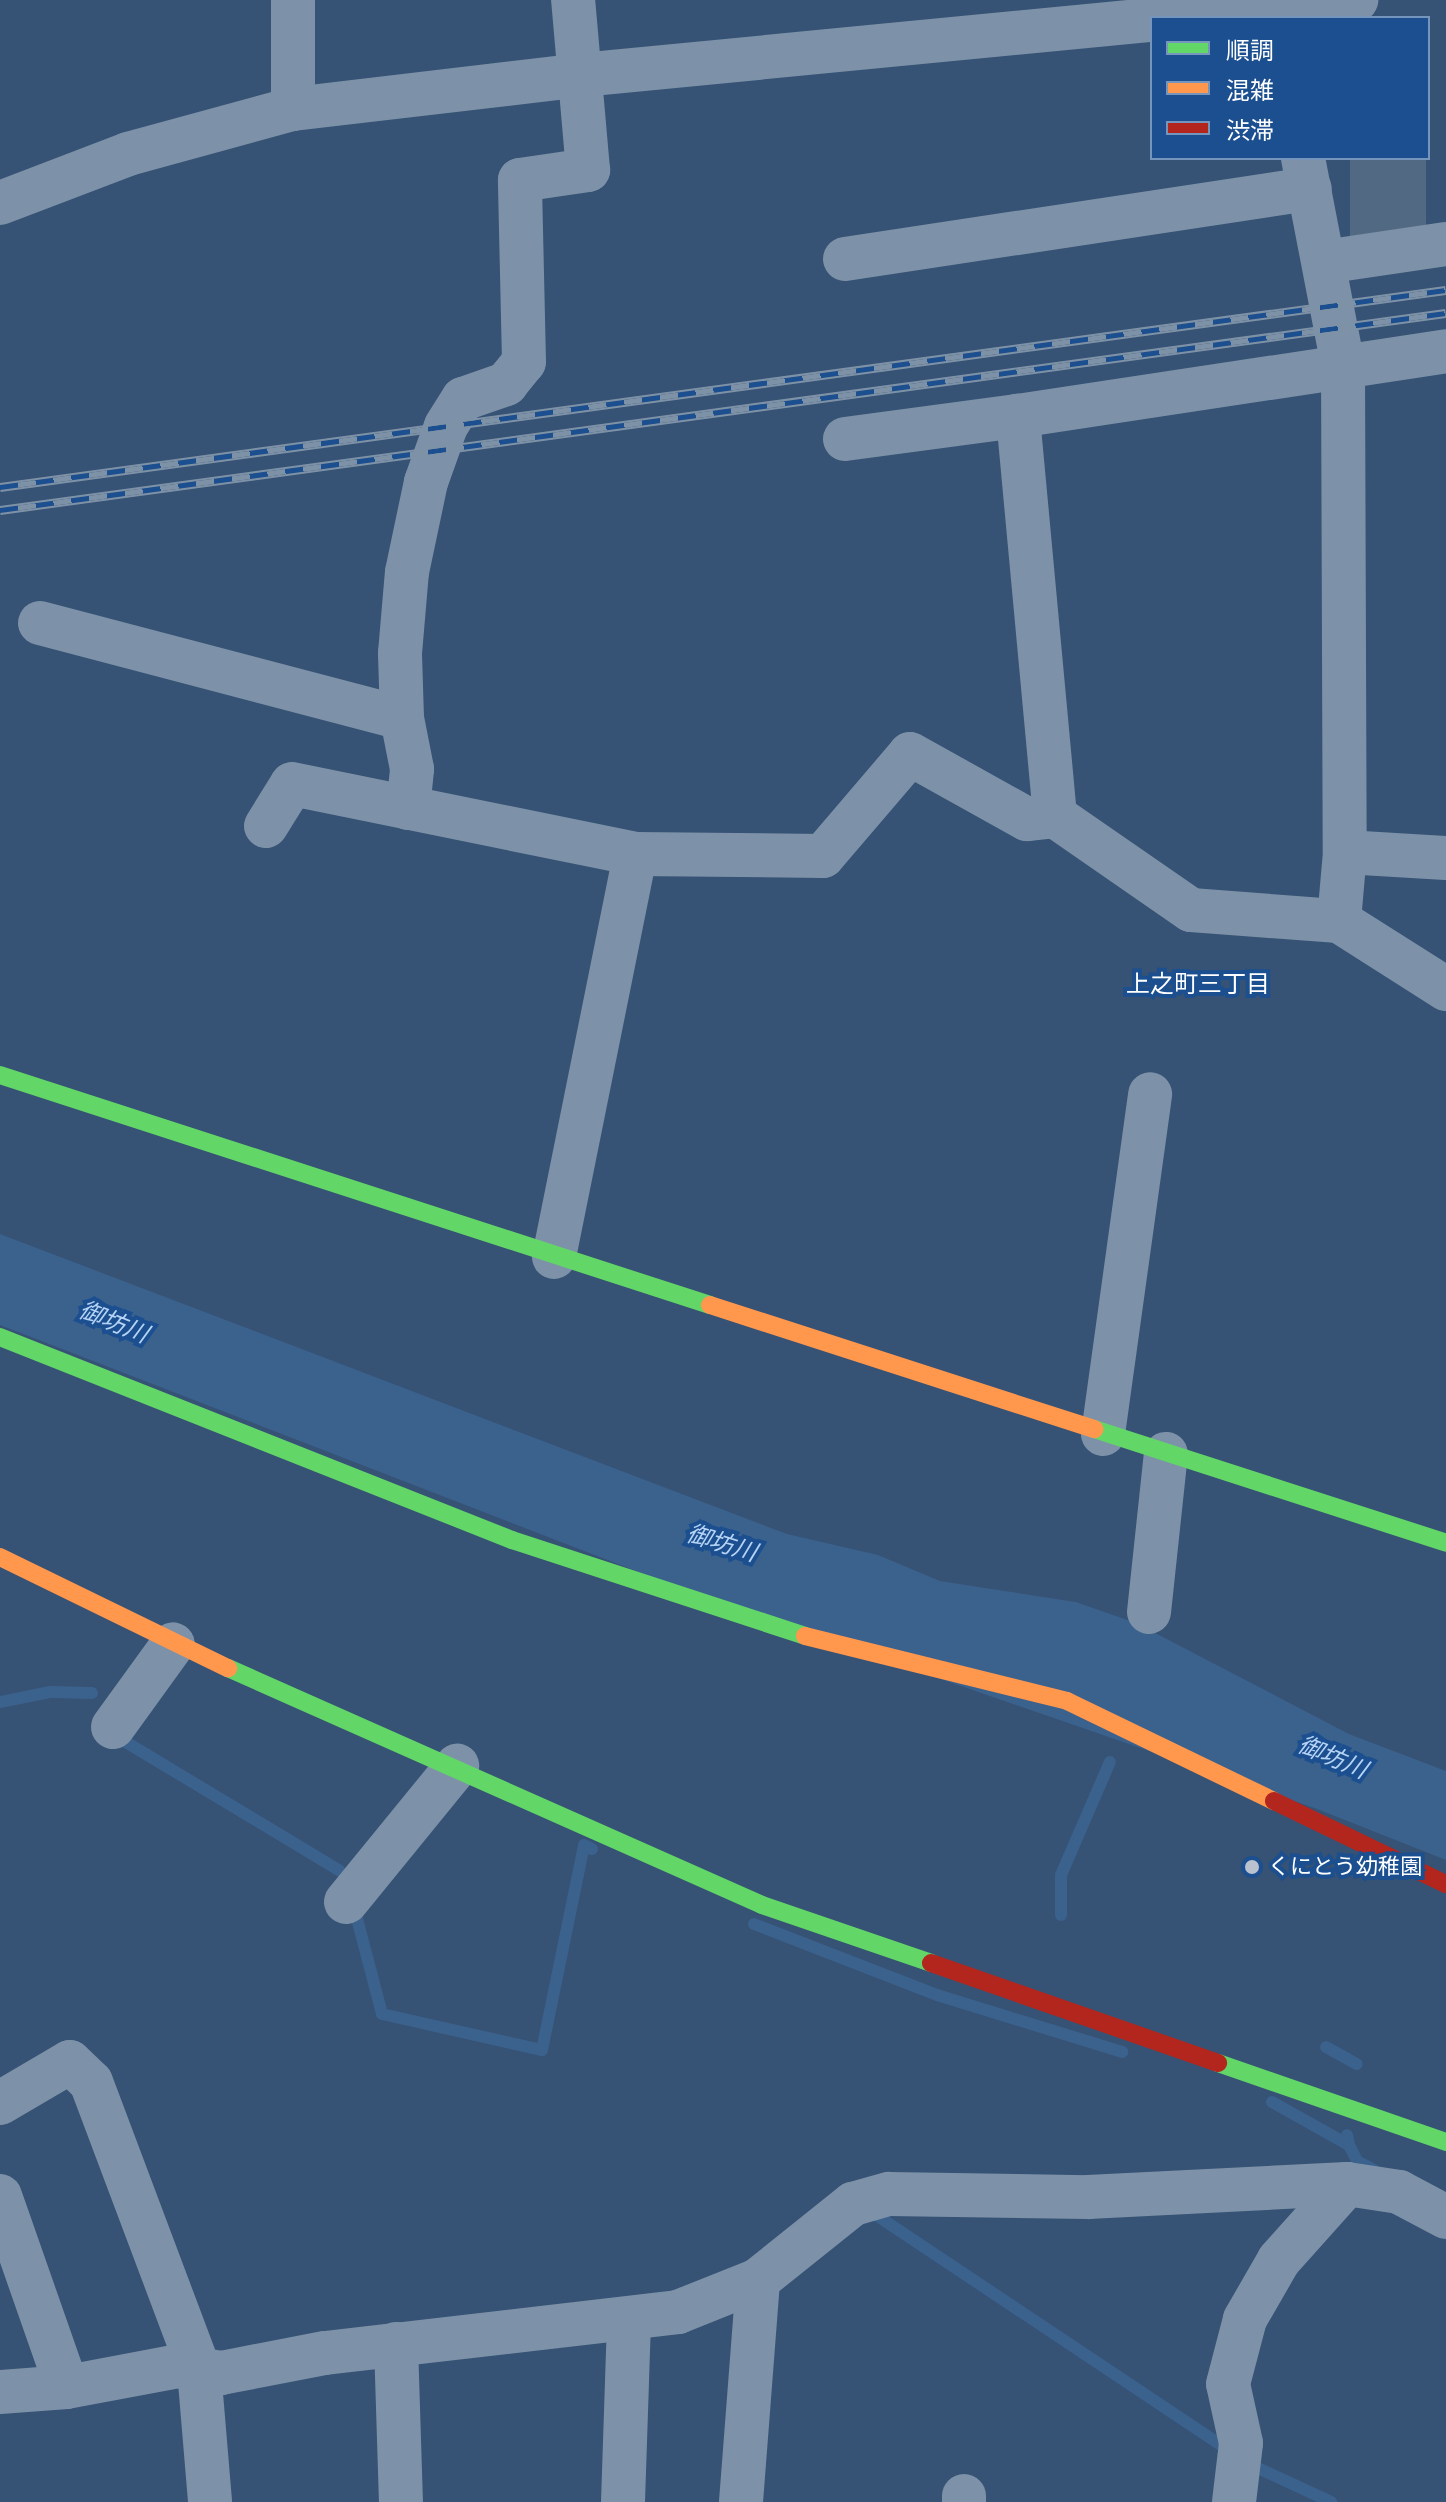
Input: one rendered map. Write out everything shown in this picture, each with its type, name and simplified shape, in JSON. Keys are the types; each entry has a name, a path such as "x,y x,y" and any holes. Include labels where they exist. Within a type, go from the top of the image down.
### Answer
{"street":[{"path":"293,0 293,109"},
{"path":"408,808 412,769 402,718 400,653 407,572 426,482 446,426 463,399 506,384 524,362 520,180 588,170 573,0"},
{"path":"1193,16 1356,0"},
{"path":"0,203 128,154 293,109 581,75 1150,20"},
{"path":"845,259 1307,174 1343,365 1345,852 1339,921"},
{"path":"1324,262 1446,244"},
{"path":"845,439 1446,351"},
{"path":"1018,416 1055,816"},
{"path":"40,623 402,718"},
{"path":"266,826 292,784 635,854 823,856 910,754 1027,819 1055,816 1191,910 1339,921 1446,989"},
{"path":"1345,852 1446,858"},
{"path":"554,1257 635,854"},
{"path":"0,1075 554,1257 1446,1543"},
{"path":"1103,1434 1150,1094"},
{"path":"0,1337 512,1540 792,1633 1067,1701 1446,1884"},
{"path":"1149,1612 1166,1454"},
{"path":"0,1557 173,1644 457,1766 762,1905 1446,2142"},
{"path":"113,1727 173,1644"},
{"path":"346,1902 457,1766"},
{"path":"0,2103 70,2062 91,2082 199,2370 210,2502"},
{"path":"0,2392 67,2387 178,2366 221,2373 396,2344 629,2320 678,2312 758,2280 853,2204 889,2194 1088,2197 1347,2184 1440,2202"},
{"path":"1234,2502 1241,2443 1228,2384 1245,2319 1279,2260 1347,2184"},
{"path":"0,2196 67,2387"},
{"path":"741,2502 758,2280"},
{"path":"623,2502 629,2320"},
{"path":"396,2344 401,2502"}],"water":[{"name":"御坊川","path":"0,1234 787,1534 878,1555 940,1581 1076,1602 1136,1623 1349,1734 1446,1771 1446,1860 1317,1809 698,1595 0,1325"}],"building":[{"path":"1350,160 1426,160 1426,236 1350,236"}],"waterway":[{"path":"0,1702 50,1692 92,1693"},
{"path":"124,1741 339,1870"},
{"path":"1061,1915 1061,1875 1110,1762"},
{"path":"355,1911 382,2014 542,2050 584,1845 592,1849"},
{"path":"754,1924 937,1995 1122,2052"},
{"path":"1326,2047 1357,2064"},
{"path":"1272,2102 1349,2145 1347,2135"},
{"path":"1349,2145 1357,2161 1374,2170"},
{"path":"870,2211 1230,2451"},
{"path":"1245,2462 1331,2502"}],"railway":[{"path":"0,487 1446,290"},
{"path":"0,510 1446,313"}],"traffic: fast":[{"path":"0,1075 710,1305"},
{"path":"0,1337 512,1540 805,1636"},
{"path":"1094,1429 1446,1543"},
{"path":"228,1668 762,1905 931,1963"},
{"path":"1218,2063 1446,2142"}],"traffic: slow":[{"path":"710,1305 1094,1429"},
{"path":"0,1557 228,1668"},
{"path":"805,1636 1067,1701 1274,1801"}],"traffic: jam":[{"path":"1274,1801 1446,1884"},
{"path":"931,1963 1218,2063"}],"place":[{"name":"くにとう幼稚園","path":"1252,1867"}],"district":[{"name":"上之町三丁目","path":"1198,983"}]}
